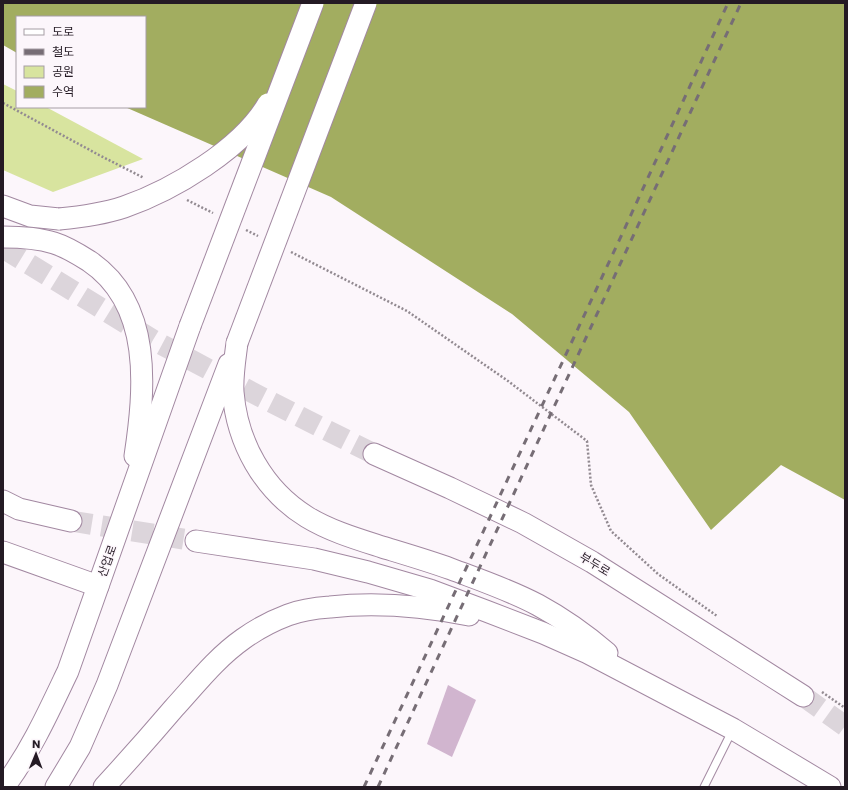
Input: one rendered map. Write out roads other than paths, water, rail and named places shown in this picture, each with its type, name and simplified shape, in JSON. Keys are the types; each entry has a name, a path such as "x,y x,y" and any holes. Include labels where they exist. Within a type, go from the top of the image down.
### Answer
{"main road":[{"path":"3,231 58,219 92,215 124,207 153,195 182,180 214,160 241,137 265,109 288,70 313,3"},
{"path":"56,787 80,747 107,685 366,3"},
{"name":"산업로","path":"4,787 14,773 42,725 68,671 190,326 288,70"},
{"path":"3,206 30,216 58,219"},
{"path":"3,237 27,238 54,243 78,253 99,268 117,287 130,309 138,337 141,363 141,396 137,439 124,512"},
{"path":"236,344 233,370 233,390 235,410 240,432 258,469 272,487 288,502 306,516 332,529 357,539 450,569 496,586 537,605 572,626 604,650 643,683"},
{"name":"부두로","path":"374,454 523,523 592,562 811,693"},
{"path":"3,501 19,509 71,521"},
{"path":"196,541 314,560 368,572 430,590 543,633 588,653 733,729 823,783 838,787"},
{"path":"3,552 98,586"},
{"path":"104,787 202,676 221,657 242,640 265,625 289,614 314,608 341,606 406,606 443,610 488,619 543,633"}],"lane":[{"path":"704,787 733,729"}],"water":[{"path":"3,3 845,3 845,500 781,465 711,530 629,412 512,314 331,197 127,108 146,108 146,16 16,16 16,52 3,45"}],"tunnel":[{"path":"3,248 153,340 374,454"},
{"path":"71,521 196,541"},
{"path":"803,696 845,726"}],"railway":[{"path":"364,787 624,230 728,3"},
{"path":"378,787 741,3"}]}
